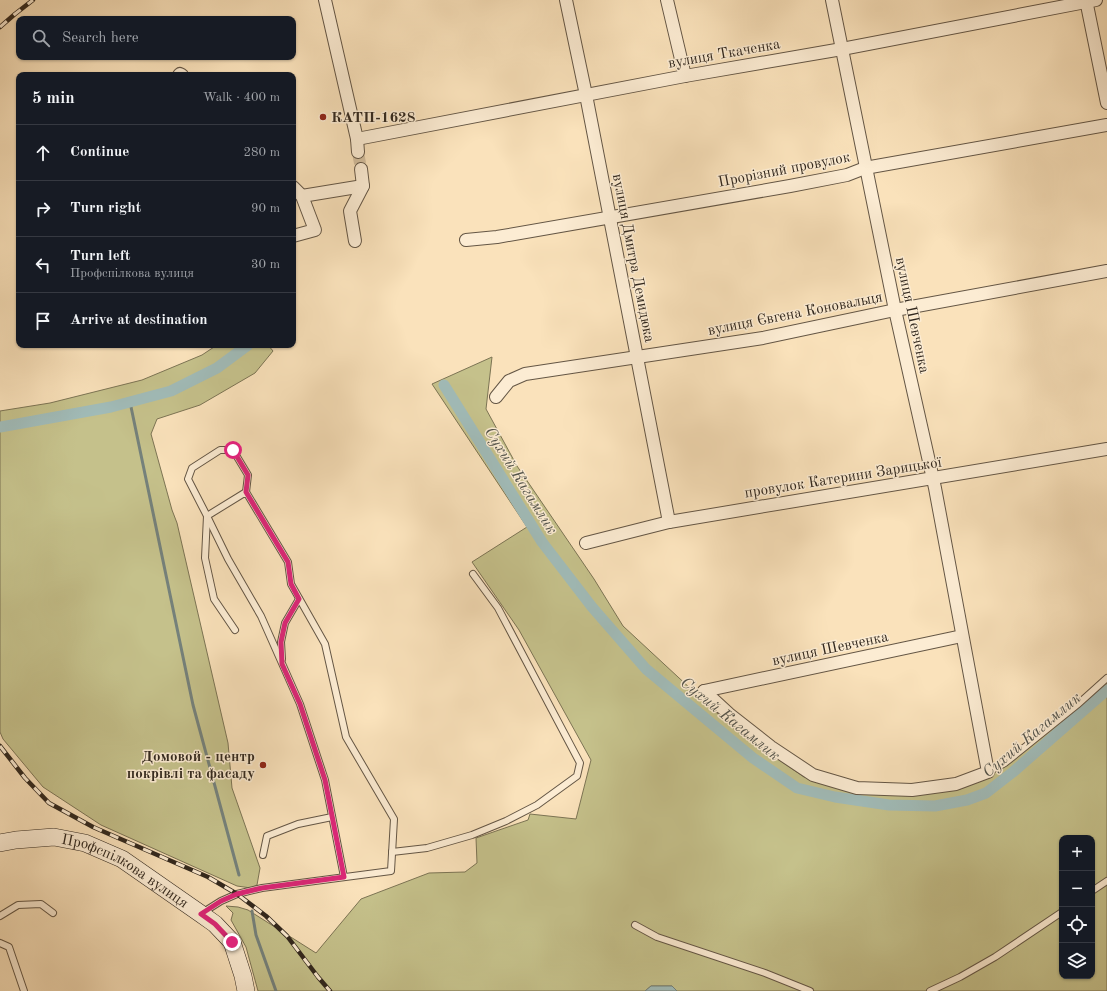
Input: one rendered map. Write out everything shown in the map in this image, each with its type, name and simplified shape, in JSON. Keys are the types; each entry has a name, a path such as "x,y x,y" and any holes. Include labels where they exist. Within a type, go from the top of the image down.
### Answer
{"street":[{"path":"325,0 357,139 358,152"},
{"name":"вулиця Дмитра Демидюка","path":"566,0 670,522"},
{"path":"667,0 685,76"},
{"name":"вулиця Шевченка","path":"832,0 895,310 933,478 988,772 956,784 912,790 857,788 813,775 771,748 729,714 704,691 962,636"},
{"path":"1089,1 1107,103"},
{"name":"вулиця Ткаченка","path":"357,139 685,76 842,49 1089,1"},
{"name":"Прорізний провулок","path":"466,240 497,237 797,184 847,175 866,168 1107,125"},
{"path":"355,241 350,211 363,186 361,169"},
{"path":"296,235 315,230 297,191 363,186"},
{"name":"вулиця Євгена Коновальця","path":"496,397 509,381 525,374 763,338 895,310 1107,271"},
{"name":"провулок Катерини Зарицької","path":"586,543 670,522 1107,448"},
{"name":"Профспілкова вулиця","path":"0,843 16,840 54,837 85,843 122,860 215,924 232,942 243,976 246,991"}],"lane":[{"path":"201,914 221,901 237,894 262,888 391,871 394,819 346,738 325,644 291,584 288,562 246,492 248,475 233,450 220,450 192,468 188,479 228,559 260,616 300,704 325,780 344,877"},
{"path":"207,516 246,492"},
{"path":"207,516 205,558 214,599 235,630"},
{"path":"392,852 427,848 472,835 506,821 537,805 577,776 580,763 498,608 473,574"},
{"path":"282,664 281,642 285,623 299,599"},
{"path":"988,772 1005,763 1077,705 1107,678"},
{"path":"263,855 267,836 298,824 332,817"},
{"path":"1095,889 1107,881"},
{"path":"0,916 18,905 41,904 53,913"},
{"path":"930,991 960,977 995,957 1059,914"},
{"path":"635,925 657,937 765,973 810,991"},
{"path":"0,943 9,947 24,991"}],"shaded area":[{"path":"212,348 270,348 273,351 255,373 200,405 157,419 151,434 177,523 228,743 232,788 260,868 257,885 251,888 237,886 101,825 43,787 3,739 0,732 0,411 50,403 142,380 202,355"},
{"path":"492,357 486,409 517,466 594,579 623,626 733,728 804,777 864,791 924,792 960,789 985,779 1011,760 1107,675 1107,991 677,991 672,986 651,986 645,991 258,991 246,947 231,920 233,913 226,906 248,910 316,953 361,899 429,873 465,872 477,863 476,838 528,820 530,814 576,819 591,760 519,630 472,562 527,527 432,384"}],"water":[{"path":"651,986 672,986 677,991 645,991"}],"waterway":[{"path":"0,427 111,407 171,391 217,368 244,348"},
{"name":"Сухий Кагамлик","path":"444,385 542,542 592,607 646,669 753,758 797,788 835,797 889,805 935,806 967,800 986,793 1013,772 1107,690"},
{"path":"130,402 193,705 239,875"},
{"path":"252,911 256,935 276,991"}],"tunnel":[{"path":"358,152 361,169"}],"railway":[{"path":"0,27 33,0"},
{"path":"0,746 25,778 49,803 93,827 208,877 237,894 266,916 287,936 330,991"}],"place":[{"name":"КАТП-1628","path":"323,117"},
{"name":"Домовой - центр покрівлі та фасаду","path":"263,765"}],"route":[{"path":"232,942 215,924 201,914 221,901 237,894 262,888 344,877 325,780 300,704 282,664 281,642 285,623 299,599 291,584 288,562 246,492 248,475 233,450"}]}
